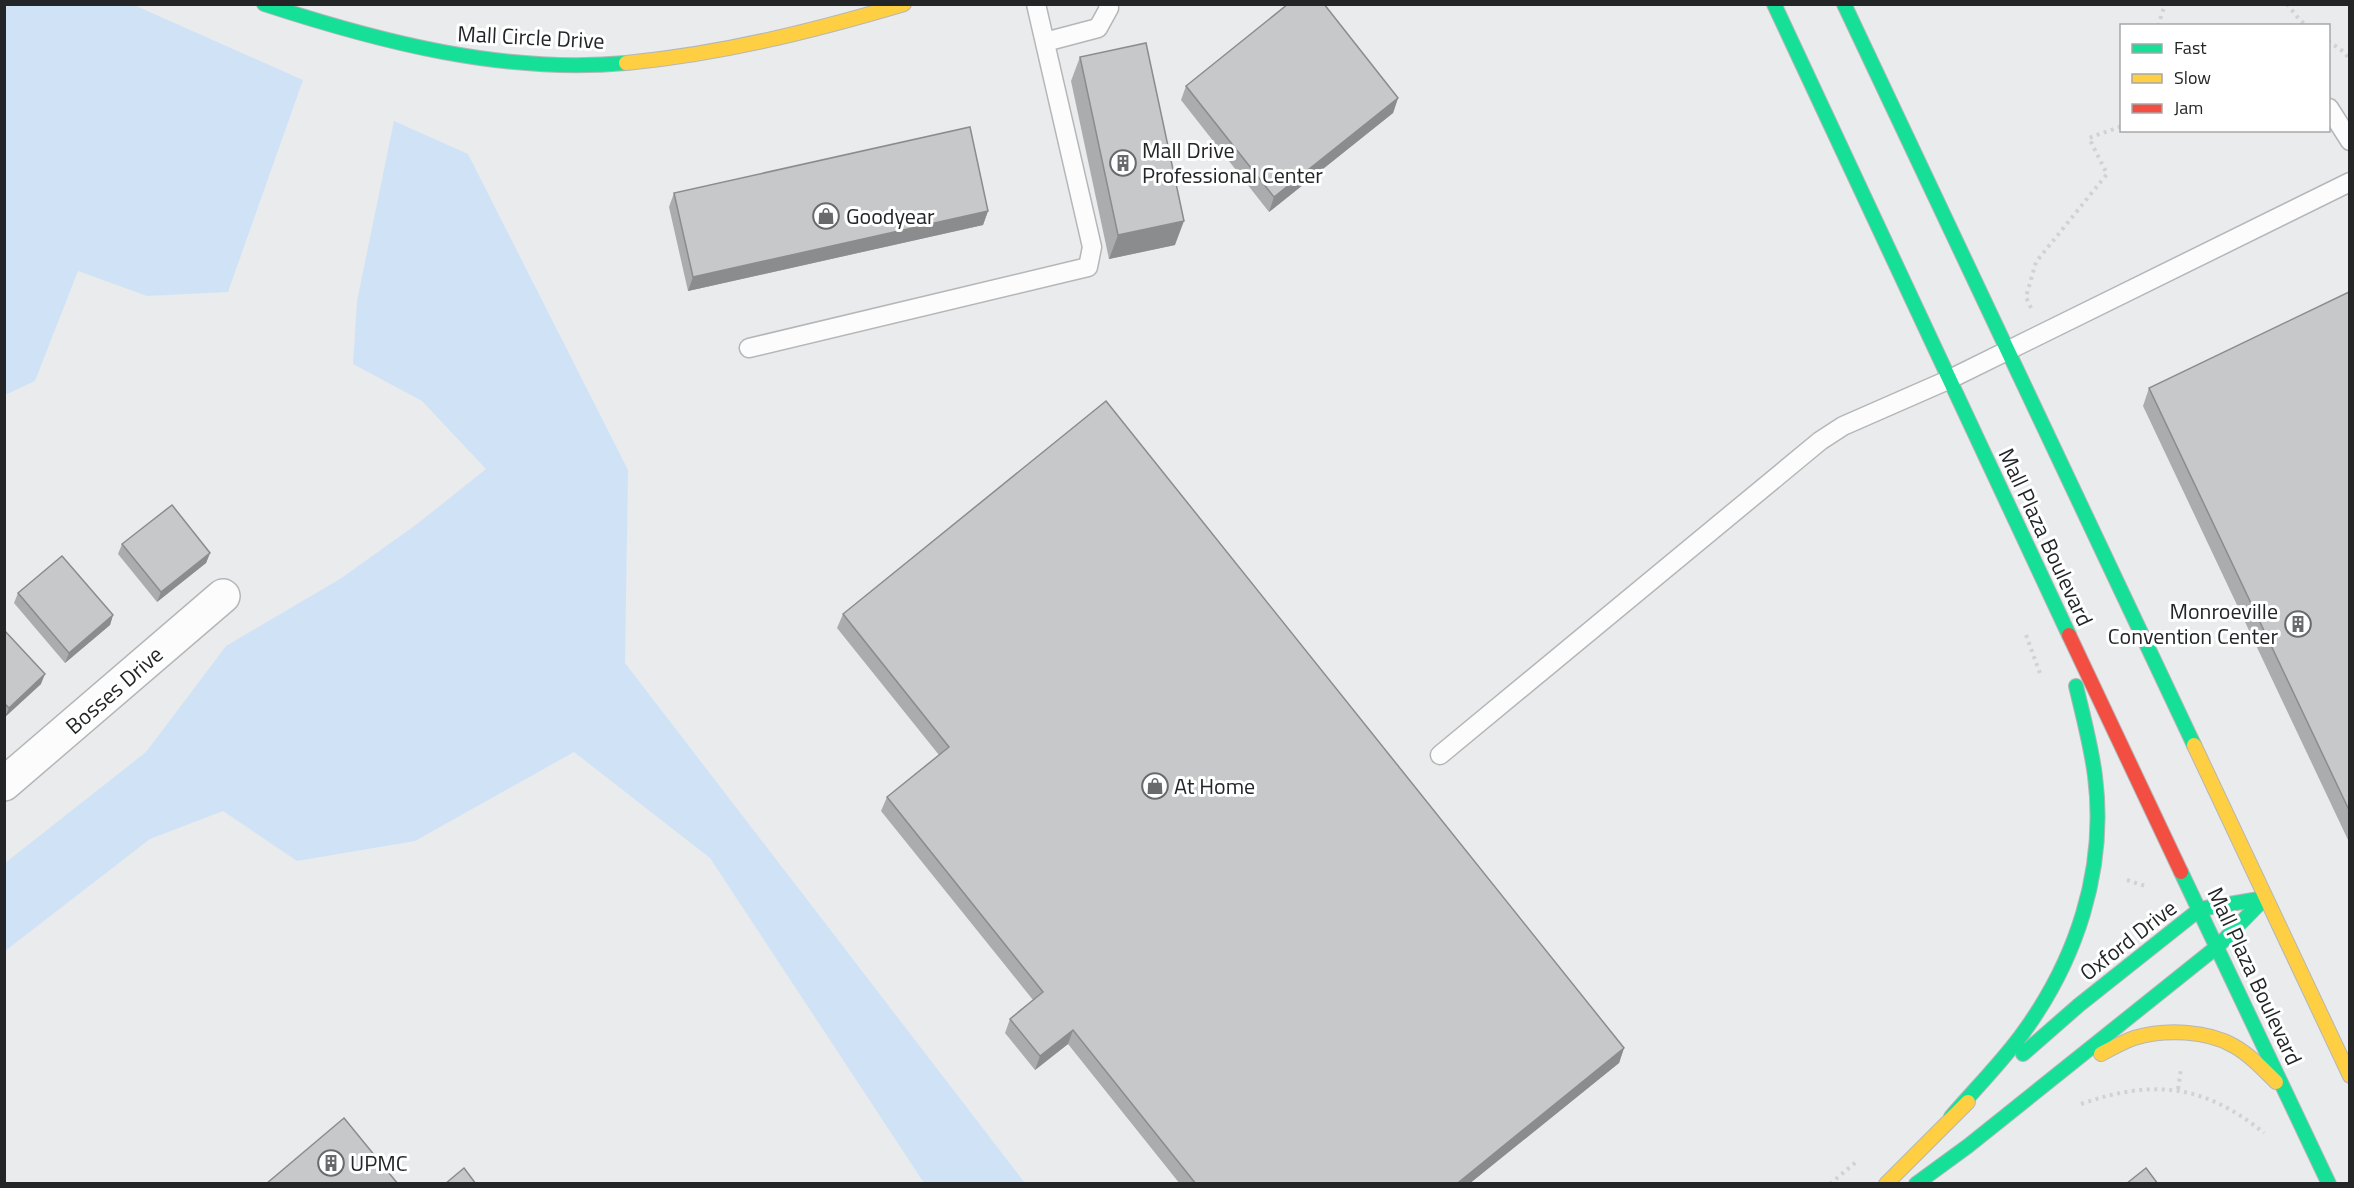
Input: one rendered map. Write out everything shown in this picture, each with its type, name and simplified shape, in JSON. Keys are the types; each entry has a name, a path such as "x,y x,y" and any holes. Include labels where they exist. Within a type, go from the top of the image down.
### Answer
{"main road":[{"name":"Mall Circle Drive","path":"264,4 374,39 438,52 504,60 579,65 641,61 724,49 815,30 904,4"},
{"name":"Mall Plaza Boulevard","path":"1774,4 1948,380 2329,1184"},
{"name":"Mall Plaza Boulevard","path":"1844,4 2349,1076"},
{"path":"1951,1117 2026,1029 2049,994 2082,927 2091,891 2098,822 2096,777 2088,728 2050,595"},
{"name":"Oxford Drive","path":"1886,1184 1951,1117 2079,1005 2200,909 2265,898"},
{"path":"1916,1184 1968,1146 2218,946 2265,898"},
{"path":"2063,1070 2138,1037 2167,1034 2196,1035 2227,1043 2252,1059 2285,1090"}],"street":[{"name":"Bosses Drive","path":"4,784 223,596"}],"lane":[{"path":"749,348 1088,267 1092,247 1036,4"},
{"path":"1045,42 1098,28 1109,8 1108,4"},
{"path":"2330,110 2349,141"},
{"path":"1440,755 1820,441 1843,426 2007,352 2349,182"}],"path":[{"path":"2159,24 2165,4"},
{"path":"2288,4 2305,24"},
{"path":"2330,42 2344,52 2349,60"},
{"path":"2026,297 2036,262 2107,174 2089,138 2120,126"},
{"path":"2026,633 2043,681"},
{"path":"2117,877 2151,888"},
{"path":"2079,1104 2129,1090 2178,1089 2230,1110 2267,1136"},
{"path":"1830,1184 1863,1156"}],"shaded area":[{"path":"4,5 134,5 303,80 228,292 147,296 78,271 35,381 5,395"},
{"path":"394,121 468,154 628,470 625,663 1025,1183 924,1183 710,858 574,752 415,841 297,861 223,811 150,839 5,951 5,863 146,752 226,646 340,579 417,524 486,469 422,401 353,364 357,301"}],"building":[{"path":"1288,4 1324,4 1398,98 1274,197 1186,86"},
{"name":"Mall Drive Professional Center","path":"1146,43 1184,221 1118,235 1080,57"},
{"name":"Goodyear","path":"970,127 988,211 693,277 674,193"},
{"name":"Monroeville Convention Center","path":"2349,292 2349,810 2149,388"},
{"name":"At Home","path":"1106,401 1624,1048 1459,1182 1461,1184 1196,1184 1073,1030 1040,1056 1010,1019 1043,992 887,797 949,747 843,614"},
{"path":"172,505 210,553 161,592 122,544"},
{"path":"62,556 113,615 69,653 18,593"},
{"path":"4,630 45,674 9,708 4,703"},
{"path":"344,1118 398,1184 266,1184"},
{"path":"464,1168 476,1184 445,1184"},
{"path":"2146,1168 2158,1184 2126,1184"}],"traffic: fast":[{"path":"264,4 352,31 442,52 534,64 626,63"},
{"path":"1774,4 2069,635"},
{"path":"1844,4 2194,745"},
{"path":"1951,1117 2012,1047 2040,1008 2072,946 2083,914 2096,846 2098,811 2093,764 2076,686"},
{"path":"2181,872 2329,1184"},
{"path":"2023,1054 2079,1005 2200,909 2265,898"},
{"path":"1916,1184 1968,1146 2218,946 2265,898"}],"traffic: slow":[{"path":"626,63 697,54 766,40 904,4"},
{"path":"2194,745 2350,1076"},
{"path":"2101,1054 2146,1035 2172,1032 2198,1034 2223,1041 2240,1050 2276,1082"},
{"path":"1886,1184 1968,1102"}],"traffic: jam":[{"path":"2069,635 2181,872"}],"place":[{"name":"Mall Drive Professional Center","path":"1123,163"},
{"name":"Goodyear","path":"826,216"},
{"name":"Monroeville Convention Center","path":"2298,624"},
{"name":"At Home","path":"1155,786"},
{"name":"UPMC","path":"331,1163"}]}
